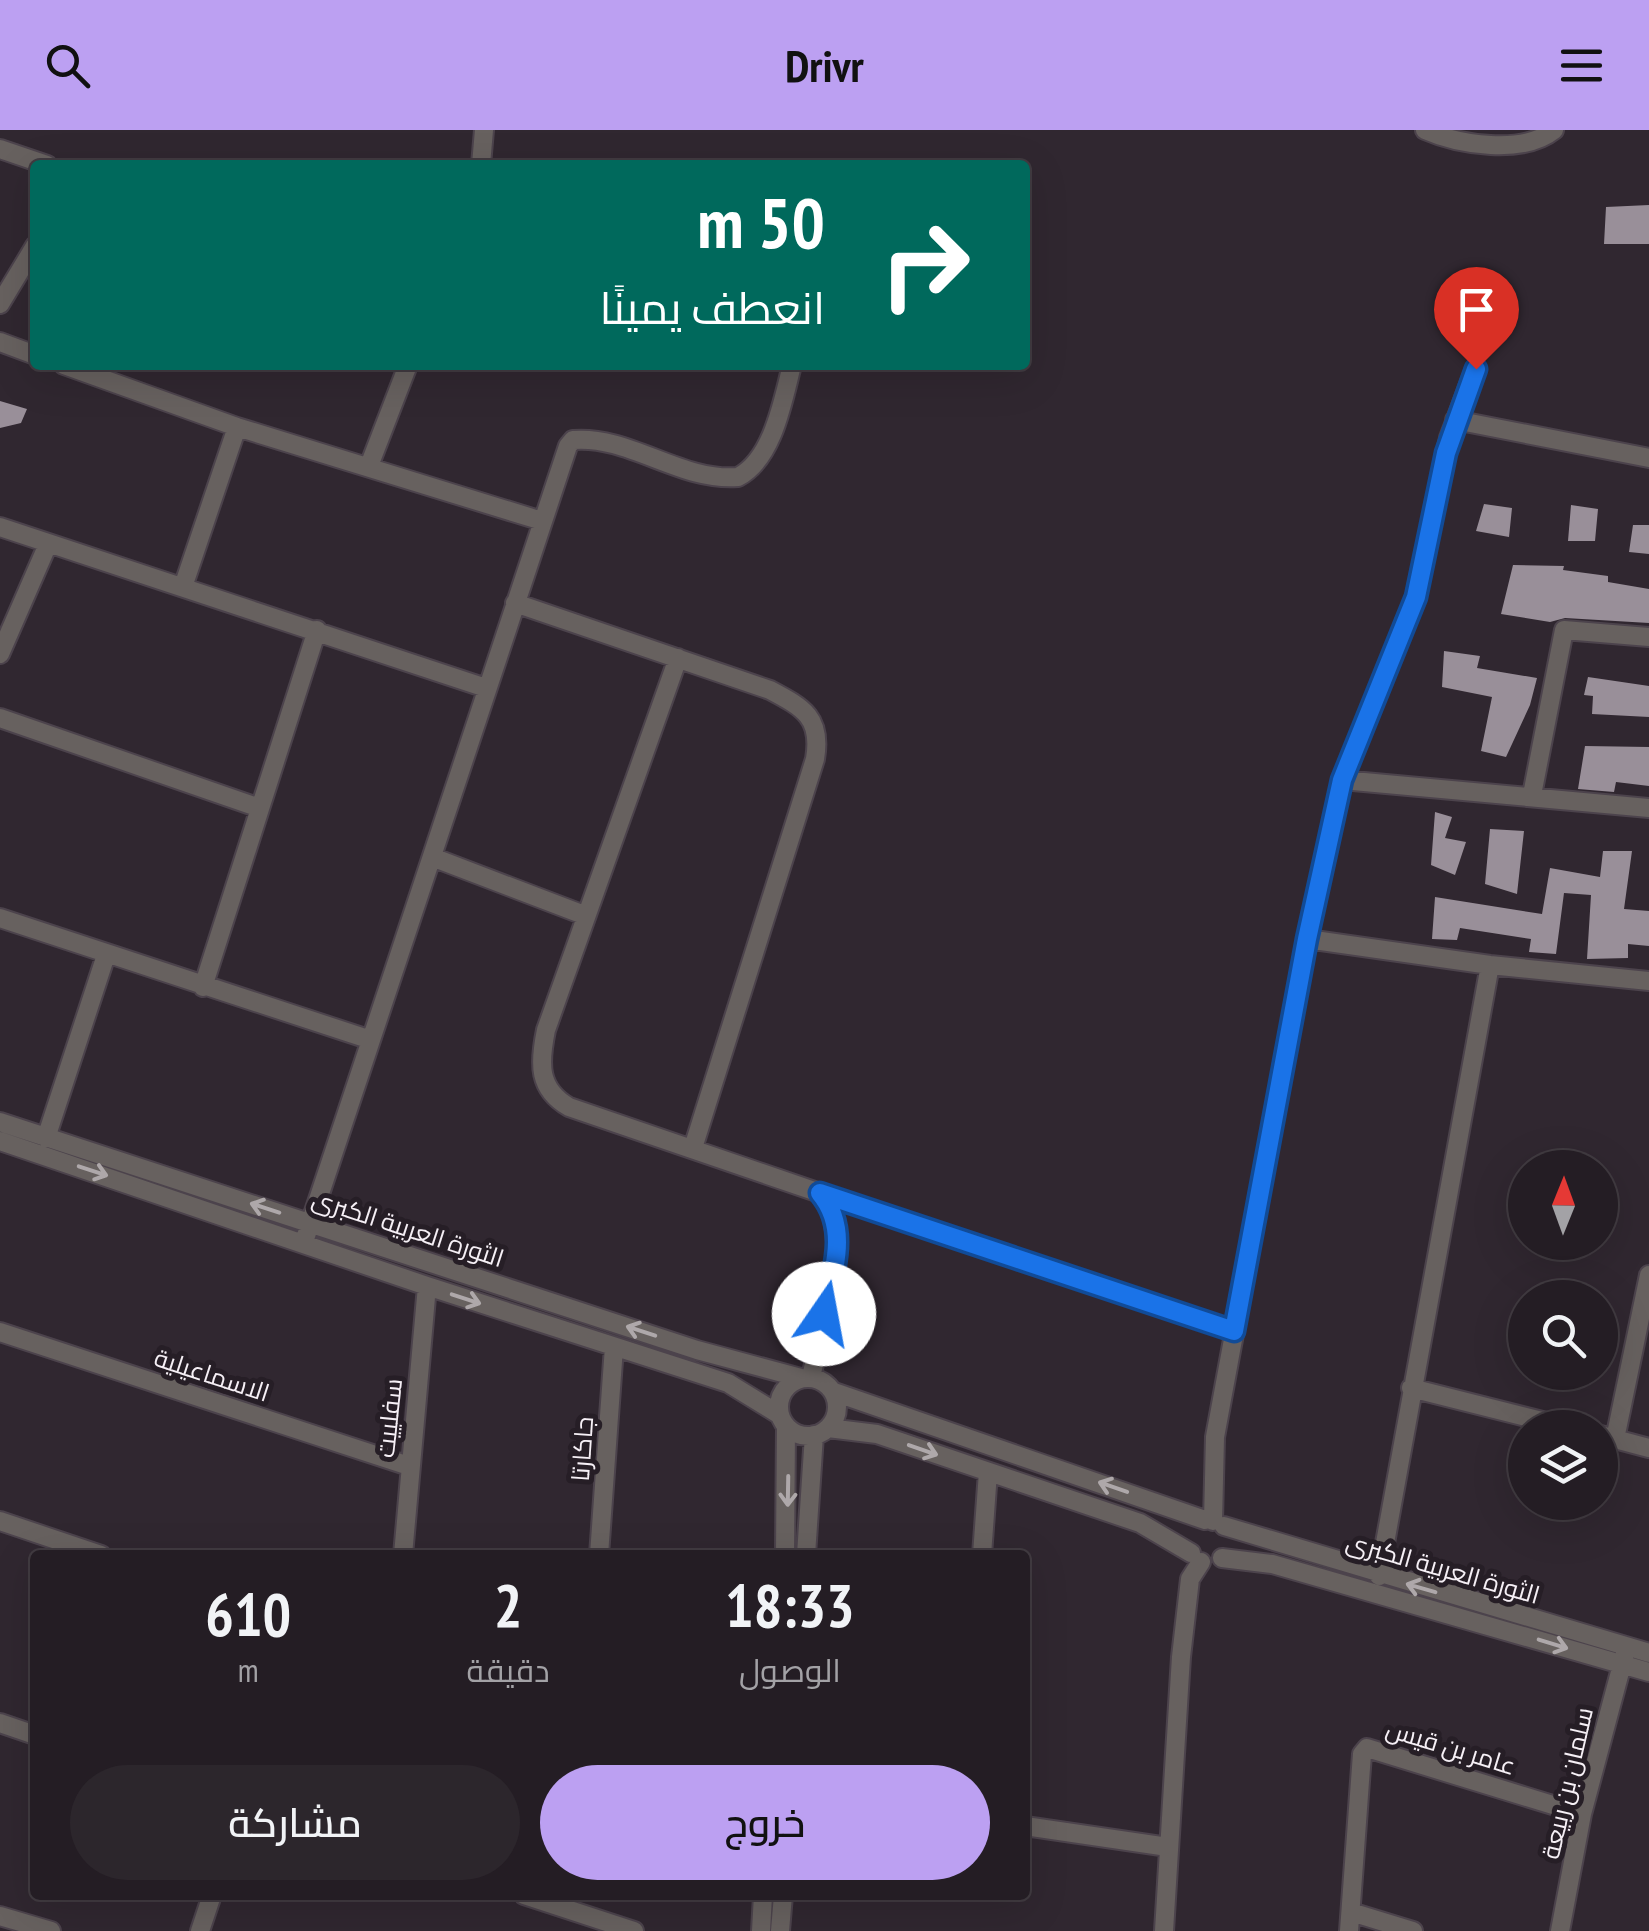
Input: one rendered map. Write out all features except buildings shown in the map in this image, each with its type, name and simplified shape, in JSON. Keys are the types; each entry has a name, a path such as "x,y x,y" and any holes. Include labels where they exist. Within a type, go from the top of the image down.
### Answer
{"street":[{"path":"481,160 484,130"},
{"path":"1426,130 1442,138 1492,144 1529,142 1554,130"},
{"path":"0,149 33,160"},
{"path":"0,304 30,254"},
{"path":"0,342 30,352"},
{"path":"1222,1558 1230,1546 1214,1522 1215,1438 1307,939 1342,780 1416,597 1455,420 1476,369"},
{"path":"78,370 237,427 542,521"},
{"path":"369,466 406,370"},
{"path":"304,1242 514,603 573,440 590,440 718,476 746,473 768,440 790,370"},
{"path":"1455,420 1649,458"},
{"path":"184,584 237,427"},
{"path":"0,527 184,584 486,688"},
{"path":"0,654 48,544"},
{"path":"514,603 770,690 804,708 816,722 819,738 693,1148"},
{"path":"202,987 317,630"},
{"path":"1532,796 1564,630 1649,637"},
{"path":"678,658 546,1030 542,1078 551,1097 569,1108 1234,1331"},
{"path":"0,718 258,807"},
{"path":"1342,780 1649,808"},
{"path":"432,857 584,915"},
{"path":"0,918 368,1039"},
{"path":"1307,939 1490,965 1649,981"},
{"path":"46,1138 106,955"},
{"path":"1379,1576 1490,965"},
{"name":"الثورة العربية الكبرى","path":"0,1122 698,1350 806,1378"},
{"name":"الثورة العربية الكبرى","path":"0,1141 744,1390 783,1421"},
{"path":"785,1550 781,1396 806,1378 838,1250 834,1215 820,1193"},
{"path":"1615,1410 1649,1276"},
{"name":"سفلييت","path":"403,1550 427,1286"},
{"name":"الاسماعيلية","path":"0,1332 409,1466"},
{"name":"جاكارتا","path":"599,1550 614,1347"},
{"path":"690,1372 698,1350"},
{"path":"806,1378 834,1392 838,1411 821,1432 807,1550"},
{"path":"1411,1388 1508,1412"},
{"name":"الثورة العربية الكبرى","path":"834,1392 1624,1656 1649,1672"},
{"path":"783,1421 801,1435 877,1434 1140,1523 1196,1557"},
{"path":"1618,1440 1649,1448"},
{"path":"982,1550 988,1472"},
{"path":"0,1521 86,1550"},
{"path":"1164,1931 1181,1657 1196,1557 1189,1533 1214,1522"},
{"name":"الثورة العربية الكبرى","path":"1196,1557 1272,1564 1624,1656 1649,1653"},
{"name":"سلمان بن ربيعة","path":"1560,1931 1582,1814 1624,1656"},
{"path":"0,1724 30,1733"},
{"name":"عامر بن قيس","path":"1350,1921 1362,1754 1367,1748 1582,1814"},
{"path":"1030,1827 1168,1848"},
{"path":"200,1931 210,1900"},
{"path":"761,1931 763,1900"},
{"path":"780,1931 783,1900"},
{"path":"574,1903 634,1931"},
{"path":"0,1916 51,1931"},
{"path":"1350,1921 1413,1931"}],"route":[{"path":"824,1314 838,1250 838,1232 829,1204 820,1193 1234,1331 1307,939 1342,780 1354,741 1416,597 1446,453 1476,369"}]}
